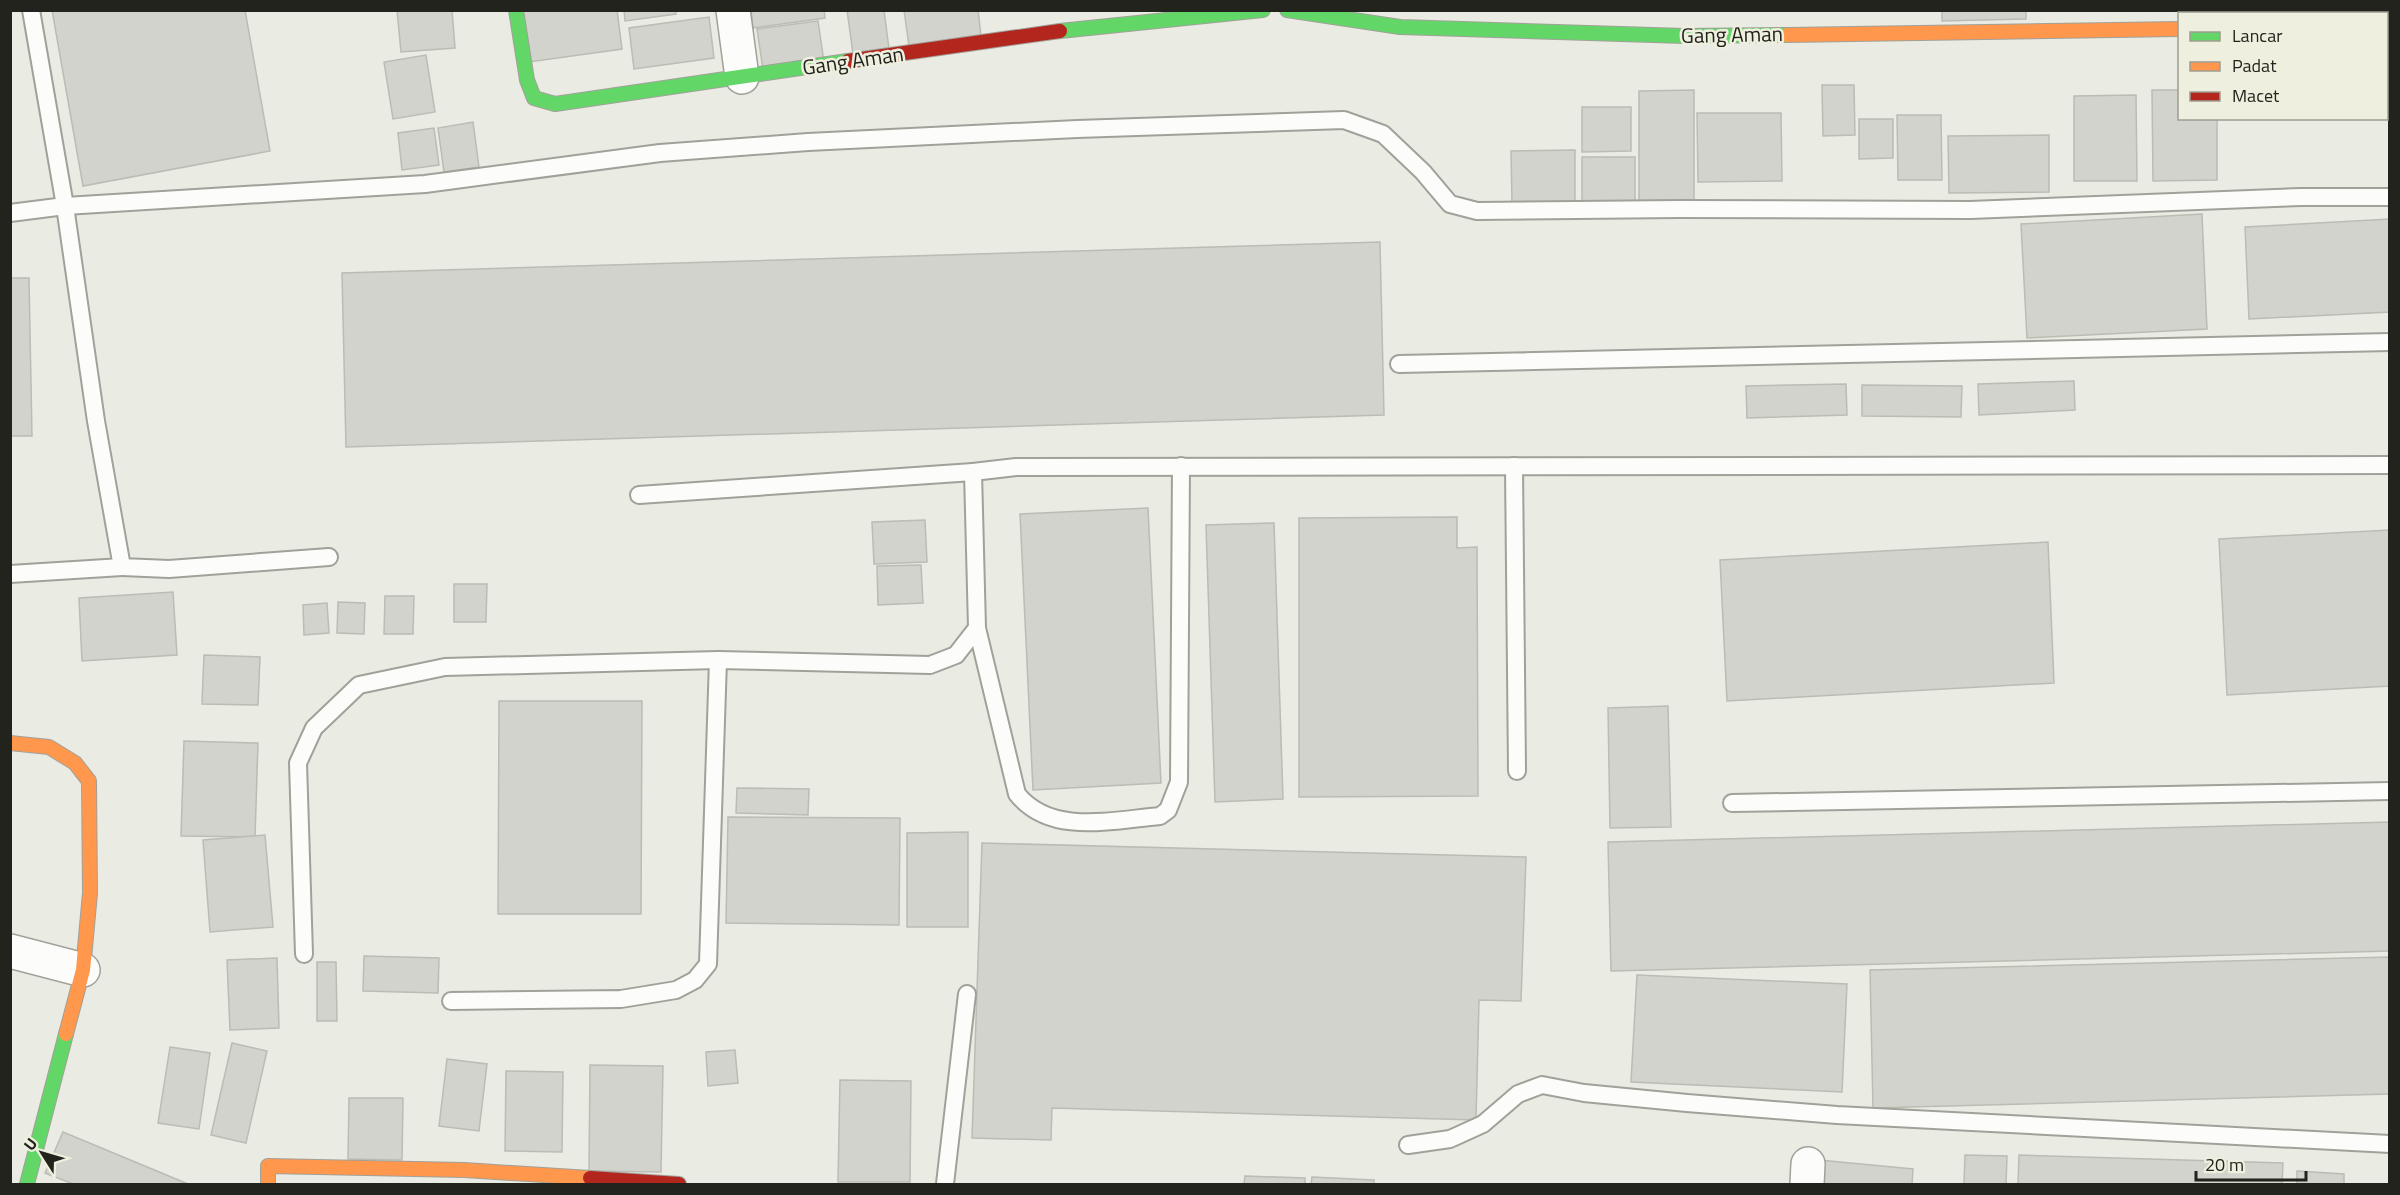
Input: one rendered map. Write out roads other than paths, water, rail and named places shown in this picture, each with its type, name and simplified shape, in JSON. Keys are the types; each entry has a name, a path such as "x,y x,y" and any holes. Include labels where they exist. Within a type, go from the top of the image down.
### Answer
{"street":[{"name":"Gang Aman","path":"516,10 526,80 534,98 555,104 1041,33 1263,10"},
{"path":"733,10 742,77"},
{"name":"Gang Aman","path":"1287,10 1400,27 1685,36 2178,28"},
{"path":"10,743 49,747 75,763 89,781 90,893 83,970 27,1185"},
{"path":"10,951 83,970"},
{"path":"268,1185 268,1166 464,1170 679,1185"}],"lane":[{"path":"32,10 65,206 96,421 122,567"},
{"path":"10,213 65,206 425,184 660,153 808,142 1077,129 1344,120 1383,134 1423,172 1450,204 1477,212 1679,209 1970,210 2301,197 2390,197"},
{"path":"1399,364 2390,342"},
{"path":"639,495 973,472 1016,467 2390,465"},
{"path":"973,472 977,628 1017,794 1028,807 1043,816 1079,823 1160,816 1168,810 1179,782 1181,466"},
{"path":"1514,466 1517,771"},
{"path":"10,574 122,567 170,569 329,556"},
{"path":"304,954 298,764 314,728 359,685 446,667 718,660 930,665 956,655 977,628"},
{"path":"452,1001 621,999 676,990 695,980 708,964 718,660"},
{"path":"1732,803 2390,791"},
{"path":"945,1185 967,994"},
{"path":"1408,1144 1450,1139 1483,1124 1518,1094 1542,1085 1664,1101 1837,1115 2390,1144"}]}
